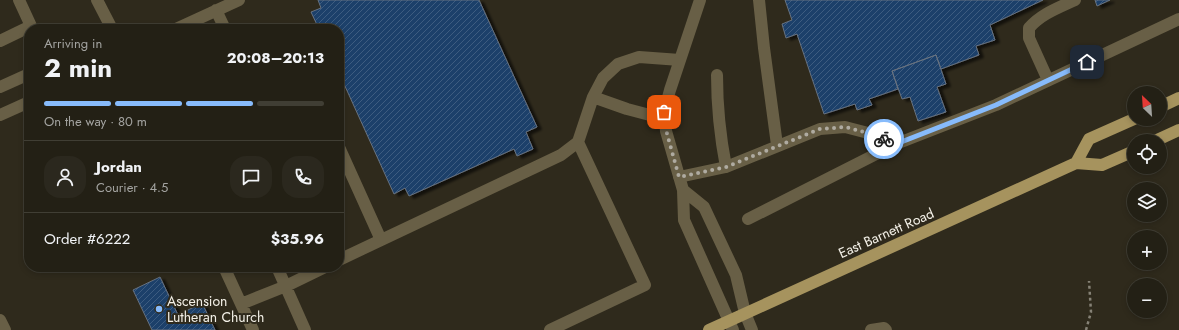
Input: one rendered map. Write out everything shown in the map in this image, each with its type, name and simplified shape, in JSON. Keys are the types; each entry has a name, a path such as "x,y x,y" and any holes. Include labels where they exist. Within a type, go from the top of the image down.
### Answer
{"main road":[{"path":"1167,104 1179,98"},
{"path":"1076,163 1089,139 1127,121"},
{"path":"1167,136 1179,130"},
{"name":"East Barnett Road","path":"709,330 731,326 745,313 1076,163 1102,165 1127,154"}],"street":[{"path":"19,0 30,24"},
{"path":"187,24 239,0"},
{"path":"700,0 664,112 666,130 683,190 684,220 731,326"},
{"path":"760,0 764,48 778,145"},
{"path":"1048,80 1029,38 1029,28 1035,21 1048,13 1075,0"},
{"path":"100,1 110,24"},
{"path":"216,10 223,24"},
{"path":"748,219 896,144 996,105 1179,19"},
{"path":"0,40 24,31"},
{"path":"344,258 561,155 578,142 593,97 603,78 618,64 639,57 680,60"},
{"path":"717,75 717,101 726,167"},
{"path":"0,87 24,76"},
{"path":"593,97 627,109 665,119"},
{"path":"0,115 24,104"},
{"path":"679,177 726,167 820,129 845,127 872,134 896,144"},
{"path":"550,330 645,285 578,142"},
{"path":"344,158 381,240"},
{"path":"683,190 704,206 736,275 745,313 752,330"},
{"path":"226,272 253,330"},
{"path":"279,272 305,330"},
{"path":"241,304 286,286 315,272"},
{"path":"0,320 5,330"},
{"path":"871,330 884,328 886,330"}],"path":[{"path":"1086,330 1091,312 1089,281"}],"building":[{"path":"318,0 479,0 537,127 526,132 533,149 517,156 514,149 409,196 405,188 394,194 344,84 344,24 317,24 311,12 321,8"},
{"path":"785,0 1043,0 990,25 995,40 976,46 979,55 941,69 936,55 892,71 898,89 869,99 872,105 857,110 855,104 824,114 797,34 786,38 782,24 792,20"},
{"path":"1095,0 1110,0 1097,6"},
{"path":"936,55 946,84 937,87 946,112 918,121 910,97 902,99 892,71"},
{"name":"Ascension Lutheran Church","path":"160,277 178,315 202,303 215,330 152,330 133,290"}],"way so far":[{"path":"664,112 666,130 679,177 726,167 820,129 845,127 872,134 884,139"}],"place":[{"name":"Ascension Lutheran Church","path":"159,309"}],"route":[{"path":"884,139 896,144 996,105 1087,62"}]}
